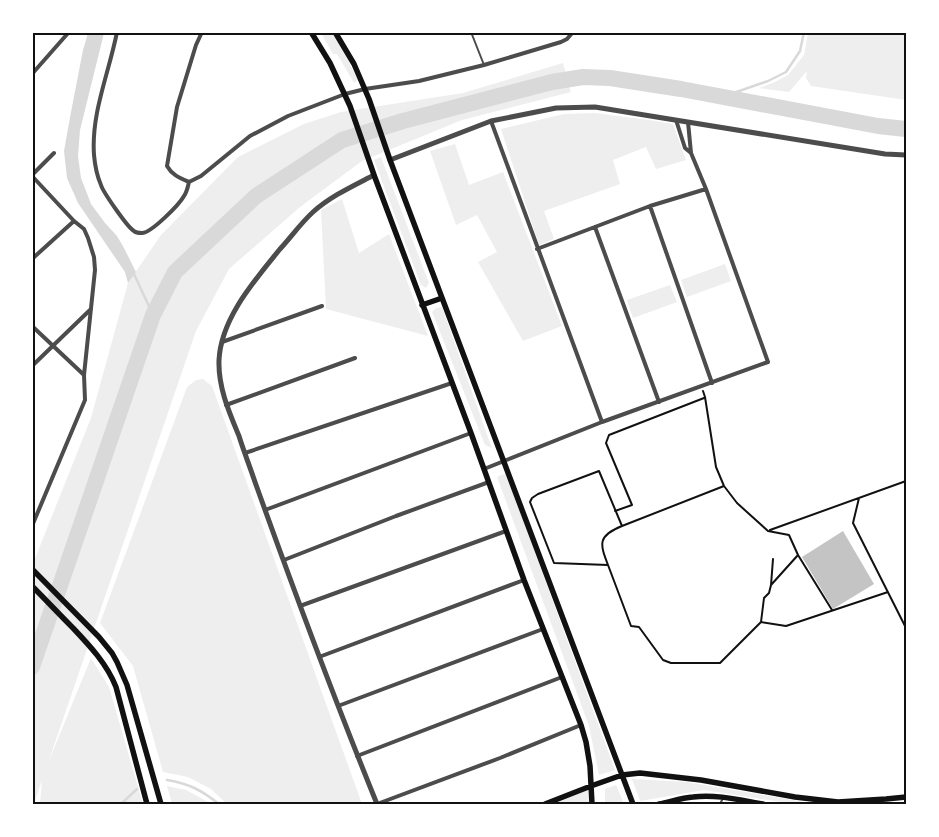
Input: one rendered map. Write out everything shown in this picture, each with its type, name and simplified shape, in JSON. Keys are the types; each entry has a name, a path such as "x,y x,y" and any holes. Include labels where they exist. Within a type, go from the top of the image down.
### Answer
{"main road":[{"path":"311,32 330,63 350,106 524,580 581,725 589,756 592,804"},
{"path":"335,32 354,64 369,99 390,160 633,804"},
{"path":"422,305 442,298"},
{"path":"32,569 99,637 112,653 123,672 161,804"},
{"path":"32,586 92,648 107,668 116,687 147,804"},
{"path":"545,804 622,775 640,773 701,780 835,803 906,797"},
{"path":"658,804 693,797 723,798 763,804"}],"street":[{"path":"32,74 70,32"},
{"path":"118,32 97,110 93,136 95,168 101,187 117,210 134,231 141,233 148,231 172,211 184,196 189,182 201,176 250,136 288,116 345,94 419,81 484,65 561,42 567,39 573,32"},
{"path":"189,182 171,173 167,166 177,107 196,45 202,32"},
{"path":"390,160 491,121 570,107 594,107 906,156"},
{"path":"676,119 686,148 691,153"},
{"path":"491,121 602,422"},
{"path":"484,469 602,422 768,362 706,189 691,153 688,122"},
{"path":"32,526 84,400 84,375 94,270 94,257 84,228 74,221 32,176 54,153"},
{"path":"374,175 338,194 313,212 292,236 252,284 240,302 229,322 222,342 219,359 220,379 226,405 319,657 377,804 500,758 581,725"},
{"path":"537,249 650,206 706,189"},
{"path":"650,206 712,383"},
{"path":"32,259 74,221"},
{"path":"595,227 659,402"},
{"path":"222,342 322,306"},
{"path":"32,366 91,309"},
{"path":"32,326 84,375"},
{"path":"226,405 355,358"},
{"path":"245,453 452,383"},
{"path":"265,510 471,433"},
{"path":"284,560 489,482"},
{"path":"300,606 506,531"},
{"path":"319,657 524,580"},
{"path":"338,706 544,629"},
{"path":"357,756 562,677"}],"lane":[{"path":"471,32 484,65"},
{"path":"720,804 723,798"}],"path":[{"path":"702,387 716,467 724,486 737,503 768,531 789,535 798,555 832,610"},
{"path":"615,511 632,504 606,443 608,435 705,397"},
{"path":"608,565 554,563 530,502 538,494 599,471 622,526"},
{"path":"768,531 906,481"},
{"path":"724,486 611,530 602,541 601,546 631,626 639,627 662,660 671,663 720,663 761,622 764,598 771,585 773,559"},
{"path":"859,498 853,523 906,628"},
{"path":"771,585 798,555"},
{"path":"761,622 786,626 888,592"}],"shaded area":[{"path":"88,33 104,33 80,130 78,156 81,178 91,204 117,236 136,272 128,283 125,272 78,203 67,178 64,151 83,50"},
{"path":"321,33 334,33 358,80 354,83 337,54 333,54"},
{"path":"808,33 906,33 906,100 811,86 806,78 807,71 789,92 759,88 788,75 804,55"},
{"path":"563,63 571,92 462,120 362,161 300,207 229,269 196,331 48,763 91,658 109,687 143,804 40,804 42,780 33,804 32,566 91,418 128,283 161,235 238,157 304,124 341,112 463,93"},
{"path":"595,113 673,124 686,160 656,169 646,147 613,160 620,184 544,211 554,239 539,245 501,129 564,114"},
{"path":"455,144 469,185 503,172 562,326 523,341 478,262 497,252 477,215 456,225 430,151"},
{"path":"381,157 429,283 426,288 421,285 374,160"},
{"path":"342,199 359,253 389,234 428,336 326,309 321,210"},
{"path":"725,264 731,281 687,297 681,280"},
{"path":"670,285 677,302 633,318 627,300"},
{"path":"442,307 492,448 485,445 432,312 436,308"},
{"path":"203,379 212,386 362,804 227,804 211,789 188,777 163,772 133,666 100,623 187,387 196,380"},
{"path":"506,474 615,770 599,775 589,726 497,477"},
{"path":"632,779 687,782 816,804 793,804 704,790 640,801"},
{"path":"616,785 624,804 605,804 605,789"},
{"path":"167,786 186,790 212,804 172,804"},
{"path":"588,790 589,804 553,804"}],"building":[{"path":"843,531 874,584 833,609 802,557"}],"waterway":[{"path":"722,97 768,81 786,72 800,51 804,32"},
{"path":"32,667 153,315 175,272 256,196 342,140 403,121 552,82 583,77 610,78 681,89 878,126 906,129"},
{"path":"134,274 153,315"},
{"path":"167,780 195,788 219,804"},
{"path":"121,804 137,789"}]}
